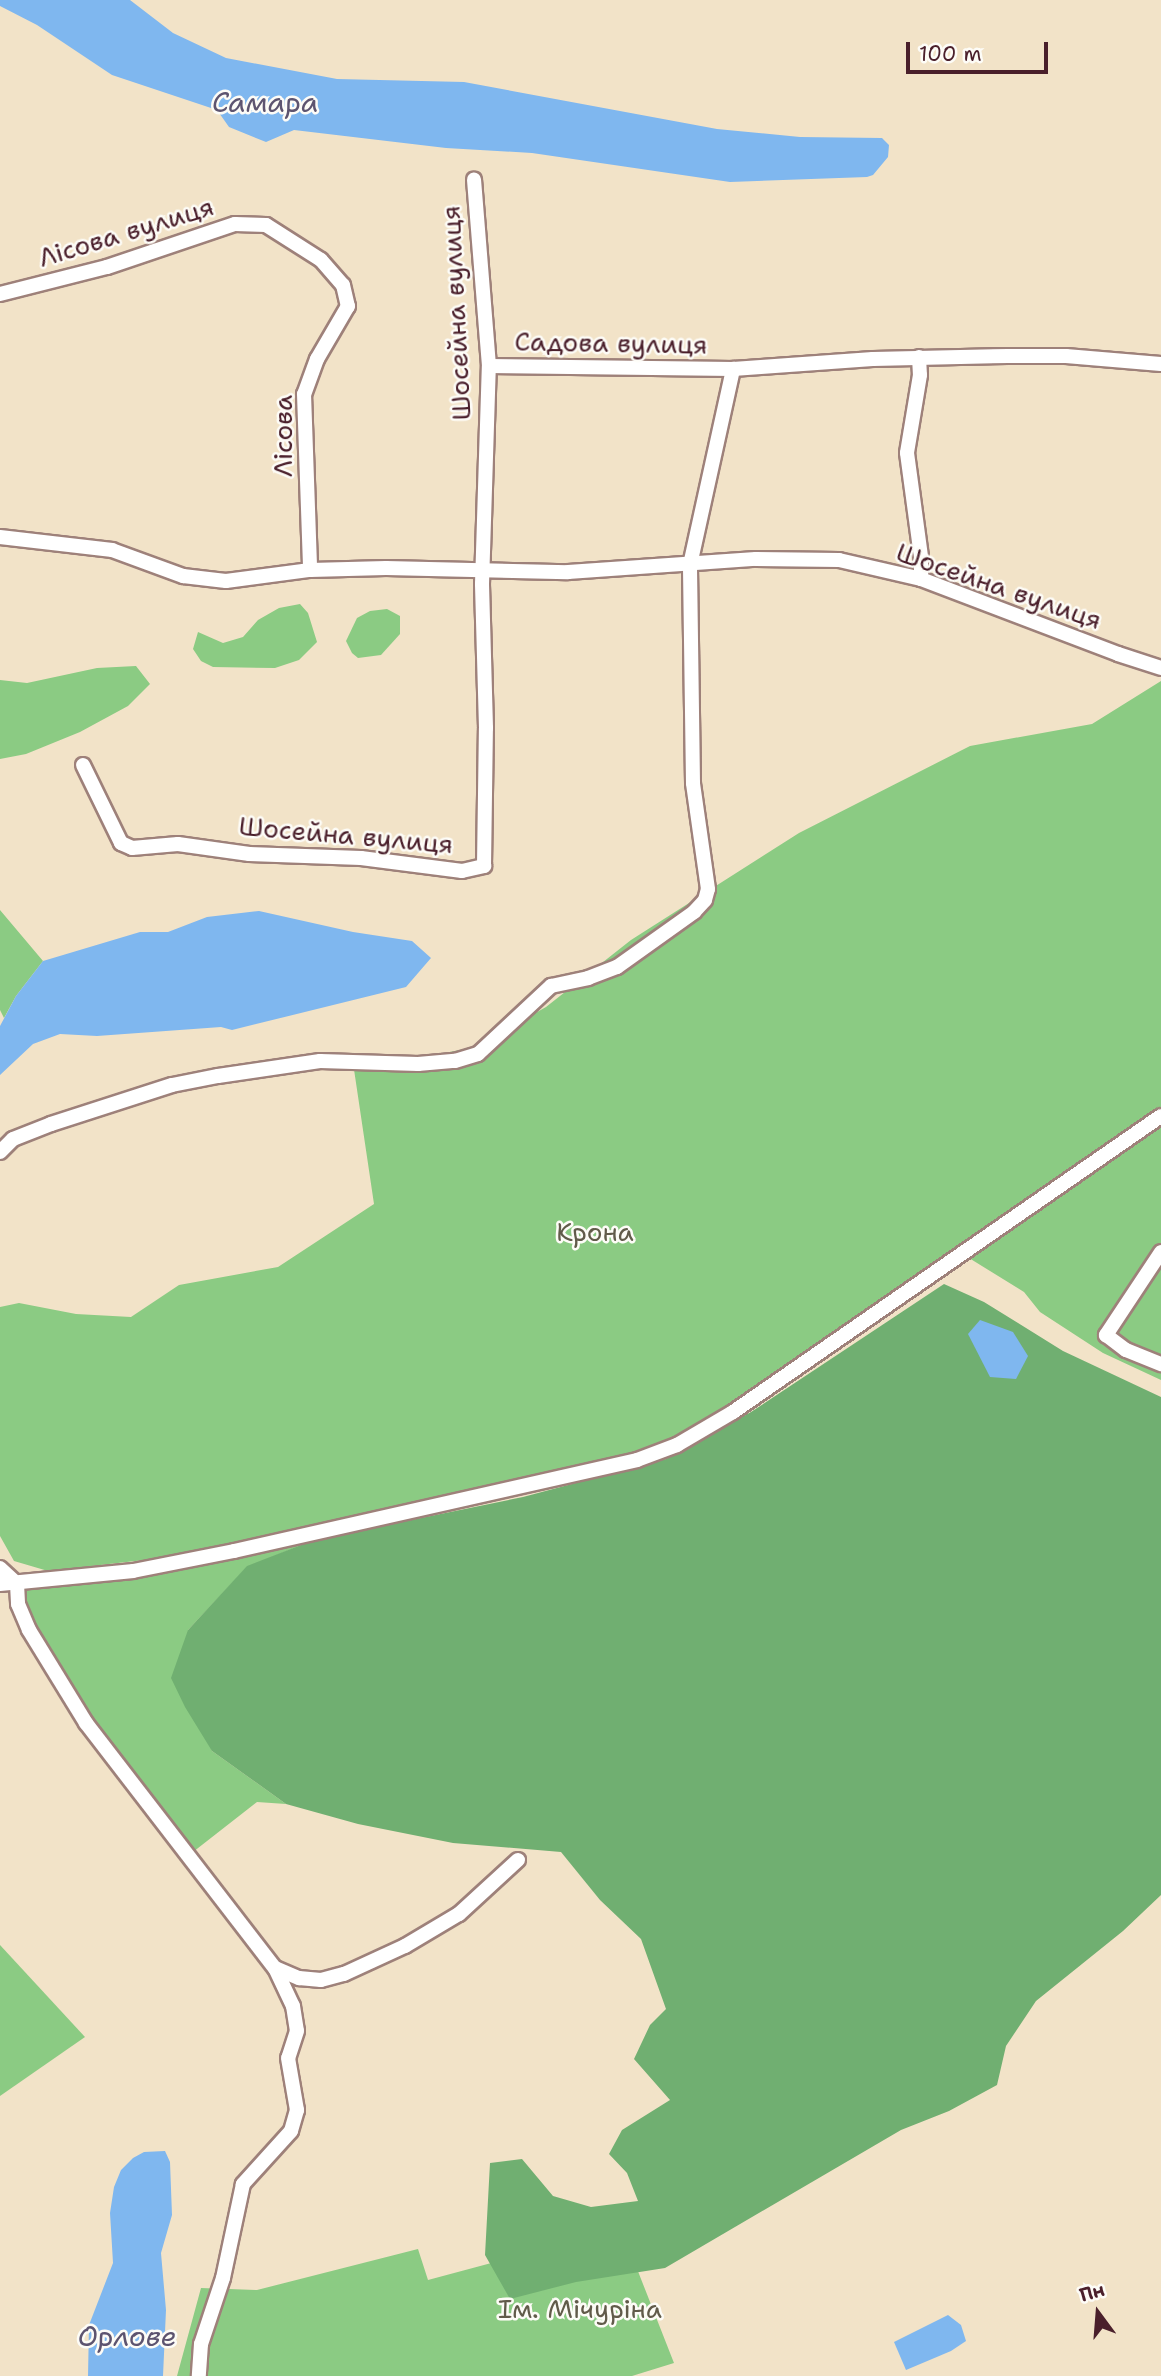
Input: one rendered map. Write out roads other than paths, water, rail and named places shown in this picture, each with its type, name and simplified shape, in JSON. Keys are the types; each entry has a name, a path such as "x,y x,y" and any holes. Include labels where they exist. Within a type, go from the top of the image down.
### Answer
{"street":[{"name":"Шосейна вулиця","path":"83,765 121,844 132,848 178,844 249,854 361,858 462,871 484,866 484,569 489,366 474,180"},
{"name":"Лісова вулиця","path":"0,294 107,267 235,224 266,225"},
{"name":"Лісова","path":"266,225 301,245 336,274 343,285 348,306 317,359 304,394 310,570"},
{"name":"Садова вулиця","path":"489,366 733,369 919,357 1066,356 1161,364"},
{"path":"919,357 920,375 907,453 921,557 921,579"},
{"name":"Садова вулиця","path":"0,1153 13,1139 172,1086 320,1061 418,1065 455,1061 478,1054 551,986 588,978 617,967 694,912 705,900 708,889 693,783 690,565 733,369"},
{"name":"Шосейна вулиця","path":"0,537 112,550 183,576 226,581 310,570 484,569 568,572 756,559 839,560 921,579 1161,668"},
{"path":"0,1584 134,1571 234,1551 637,1460 677,1445 733,1412 1161,1116"},
{"path":"1161,1252 1106,1335 1126,1350 1161,1363"},
{"path":"0,1568 17,1584 18,1604 29,1630 86,1723 275,1968 293,2006 297,2031 288,2057 297,2109 291,2131 243,2184 223,2278 201,2344 199,2376"},
{"path":"275,1968 299,1978 321,1980 344,1974 405,1946 459,1914 518,1860"}],"water":[{"name":"Самара","path":"0,0 130,0 173,33 226,58 337,79 464,82 717,129 800,137 882,138 889,145 888,157 873,175 867,177 730,182 532,153 446,148 294,130 266,142 229,127 217,110 112,75 37,25 0,6"},
{"path":"259,911 353,932 412,941 431,958 406,987 232,1030 221,1027 97,1036 60,1034 33,1044 0,1075 0,1026 16,996 43,961 140,932 168,932 207,917"},
{"path":"980,1320 1013,1332 1028,1356 1016,1379 990,1377 968,1334"},
{"name":"Орлове","path":"165,2151 170,2162 172,2215 161,2253 166,2310 163,2376 88,2376 89,2325 113,2263 110,2213 114,2187 121,2170 133,2158 144,2152"},
{"path":"948,2315 961,2325 966,2341 951,2351 906,2370 894,2342"}],"park label":[{"name":"Крона","path":"595,1232"},
{"name":"Ім. Мічуріна","path":"580,2309"}]}
